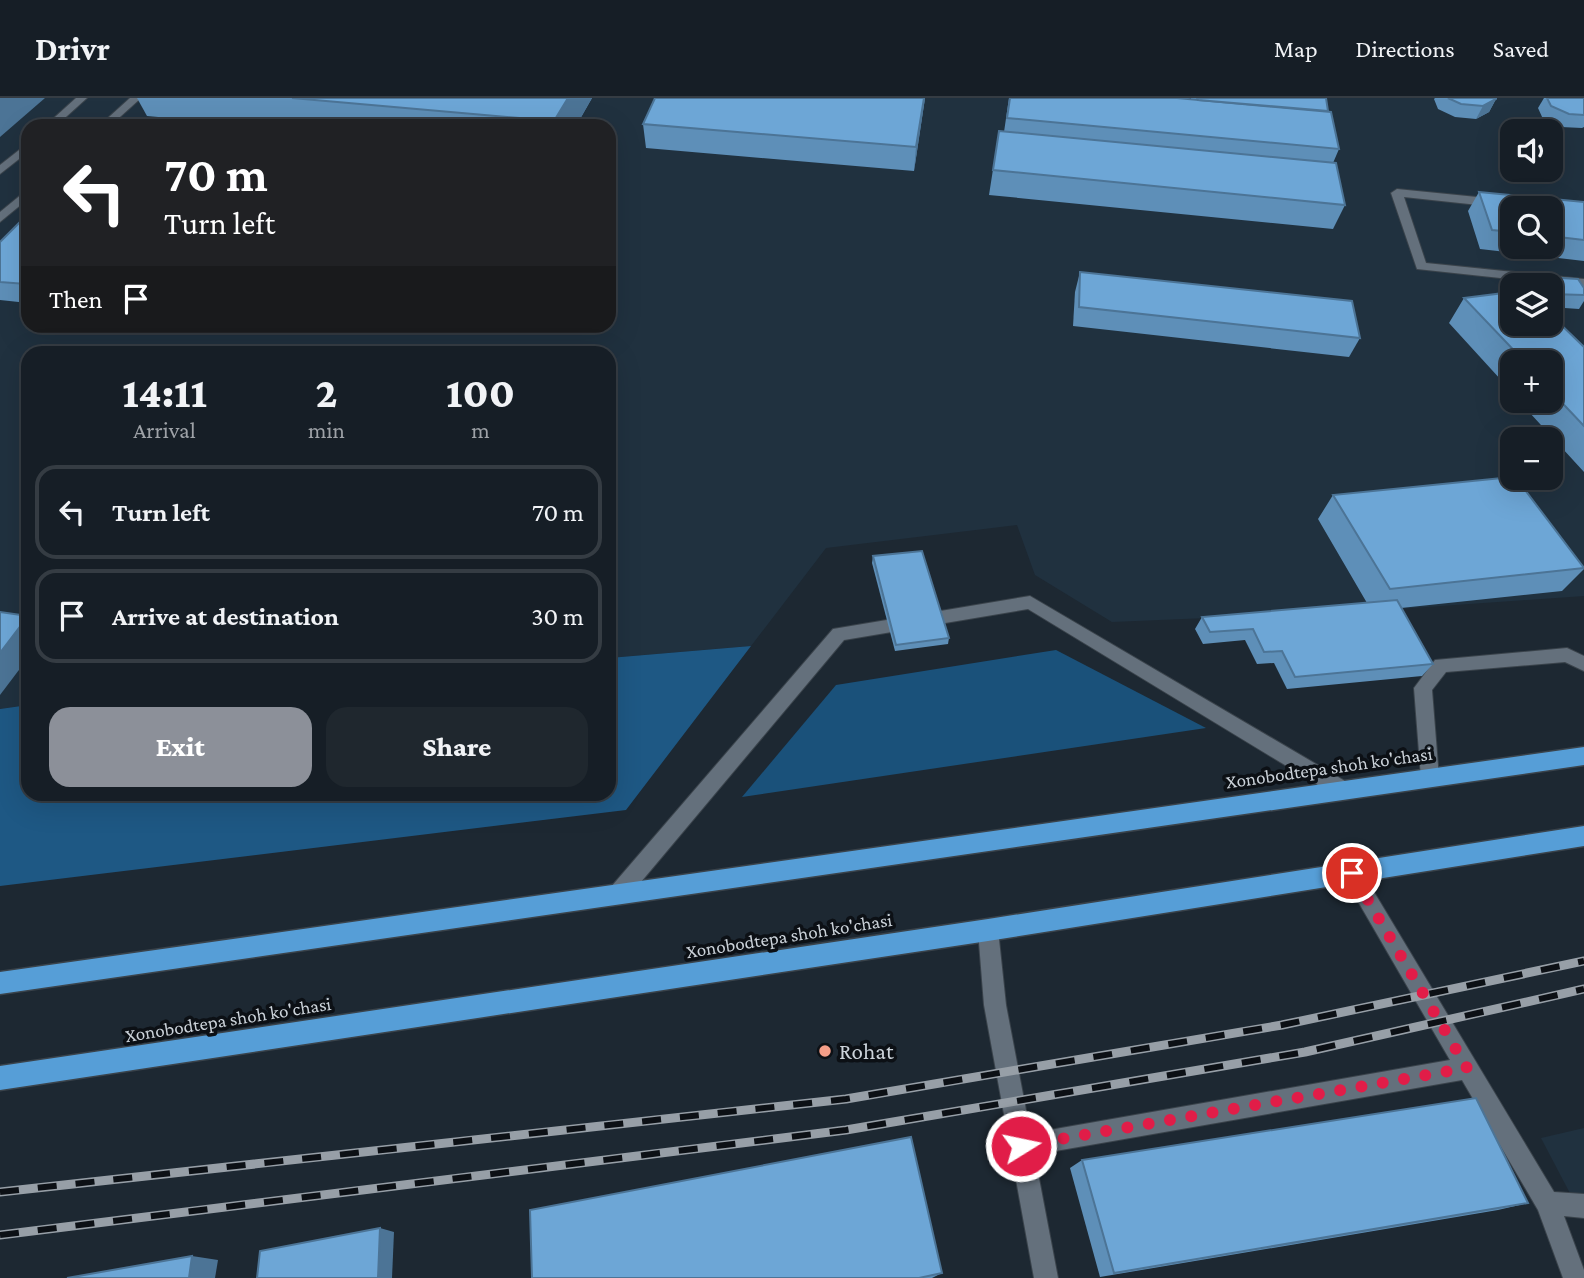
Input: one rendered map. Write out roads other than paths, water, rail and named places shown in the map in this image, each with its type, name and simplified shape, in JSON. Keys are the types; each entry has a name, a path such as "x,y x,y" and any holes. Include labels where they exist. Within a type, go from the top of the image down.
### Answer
{"highway":[{"name":"Xonobodtepa shoh ko'chasi","path":"0,983 1584,756"},
{"name":"Xonobodtepa shoh ko'chasi","path":"0,1078 988,930 1584,836"}],"street":[{"path":"58,119 82,98"},
{"path":"112,119 136,98"},
{"path":"0,171 21,152"},
{"path":"1500,203 1396,193 1420,266 1584,283"},
{"path":"0,218 21,199"},
{"path":"618,894 839,634 1030,602 1343,790"},
{"path":"1430,778 1423,688 1441,665 1567,655 1584,664"},
{"path":"1352,873 1547,1203 1575,1278"},
{"path":"988,930 995,1005 1046,1278"},
{"path":"1021,1146 1467,1068"},
{"path":"1547,1203 1584,1206"}],"railway":[{"path":"0,1192 846,1099 1282,1025 1584,961"},
{"path":"0,1235 846,1130 1305,1052 1584,989"}],"place":[{"name":"Rohat","path":"825,1051"}]}
